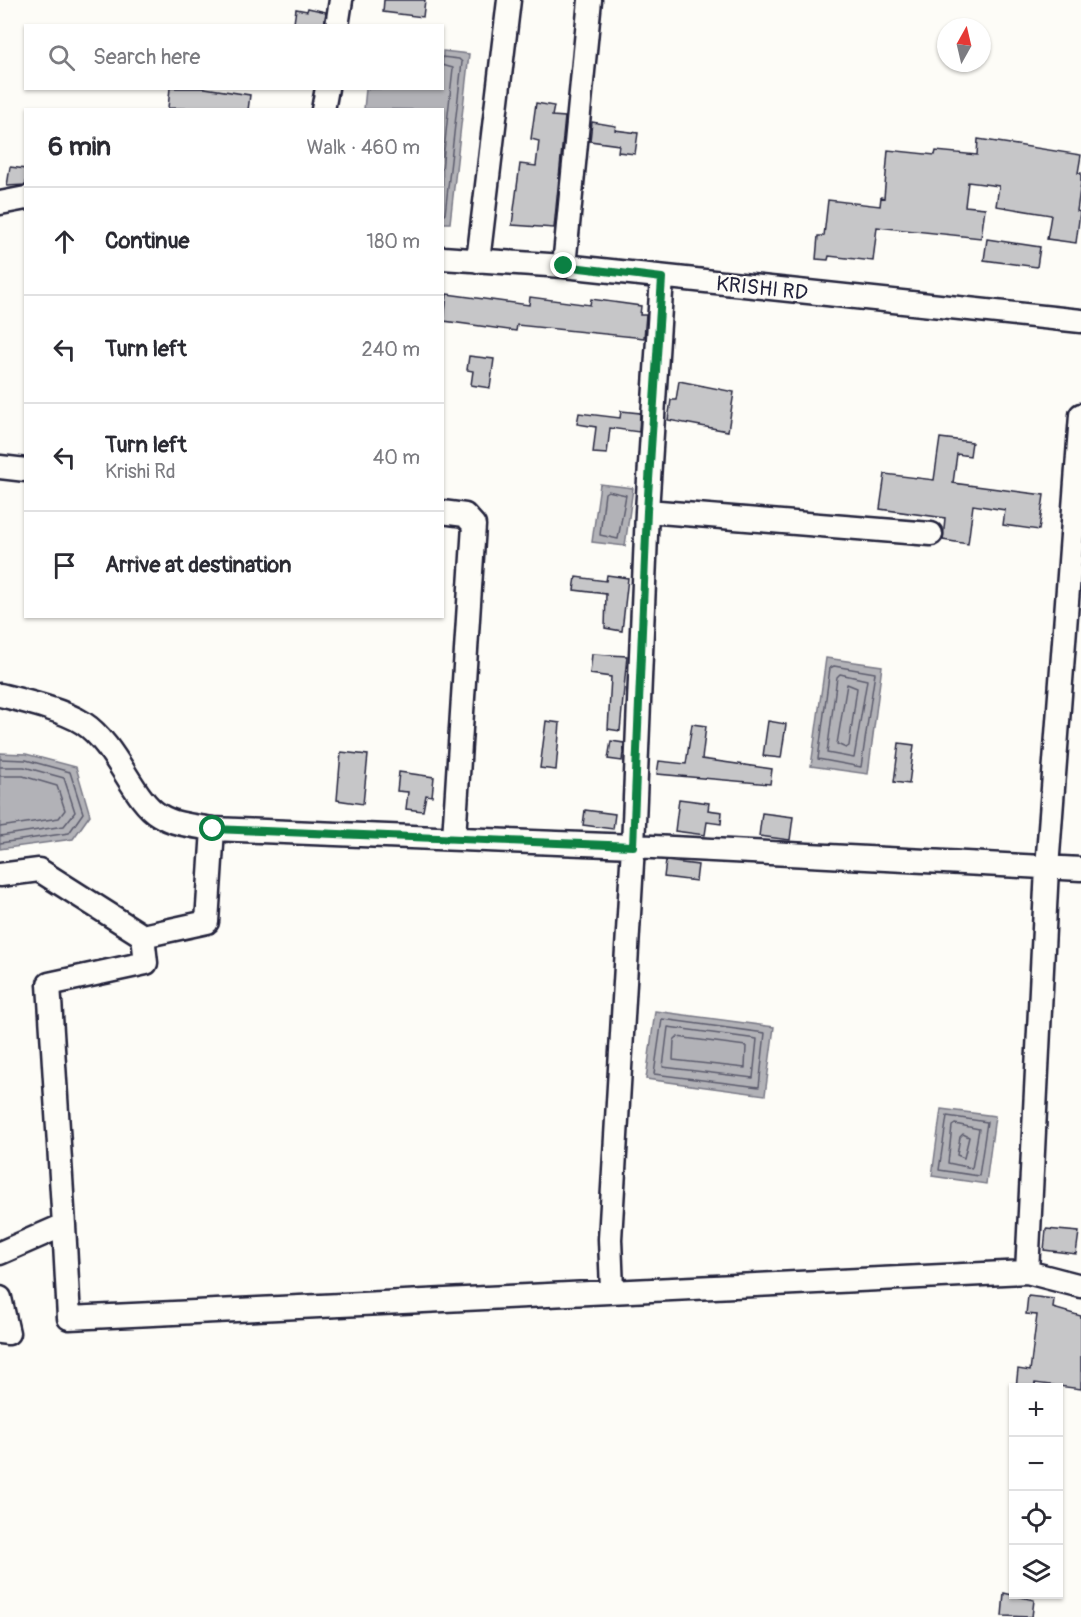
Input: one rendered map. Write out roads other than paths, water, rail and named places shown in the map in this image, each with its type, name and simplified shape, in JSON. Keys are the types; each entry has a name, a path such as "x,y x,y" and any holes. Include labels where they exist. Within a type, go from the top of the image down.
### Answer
{"street":[{"path":"337,24 339,0"},
{"path":"478,261 509,0"},
{"path":"564,266 590,0"},
{"path":"323,108 327,90"},
{"path":"0,203 24,198"},
{"name":"KRISHI RD","path":"444,258 564,266 1081,321"},
{"path":"612,1290 610,1239 633,846 647,511 662,278"},
{"path":"1027,1272 1047,868 1081,415"},
{"path":"0,467 24,470"},
{"path":"647,511 931,534"},
{"path":"444,512 465,515 474,525 454,838"},
{"path":"0,695 83,723 112,750 148,805 159,815 180,823 213,829 633,846 1081,870"},
{"path":"0,874 39,870 143,936 207,922 213,829"},
{"path":"143,936 146,963 49,984 69,1318 612,1290 1027,1272 1081,1286"},
{"path":"0,1253 64,1225"},
{"path":"0,1298 8,1333 0,1332"}],"water":[{"path":"444,51 469,54 450,223 444,223 444,108 364,108 366,90 444,90"},
{"path":"600,484 633,488 625,546 592,542"},
{"path":"826,658 882,666 868,774 811,766"},
{"path":"0,753 26,754 76,767 90,815 73,839 0,849"},
{"path":"655,1011 774,1027 765,1095 646,1079"},
{"path":"941,1109 995,1116 986,1184 932,1176"}]}
